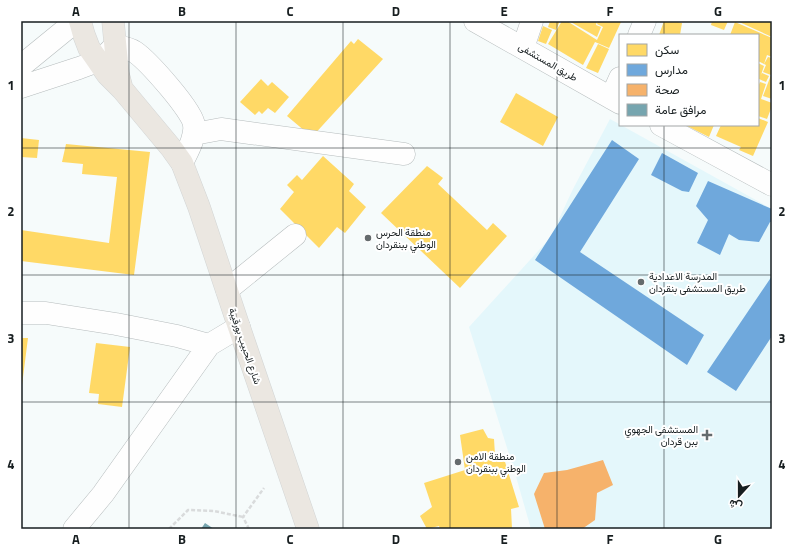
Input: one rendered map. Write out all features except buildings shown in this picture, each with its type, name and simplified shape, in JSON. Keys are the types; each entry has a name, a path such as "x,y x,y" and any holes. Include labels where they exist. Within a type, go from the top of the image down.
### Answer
{"main road":[{"name":"شارع الحبيب بورقيبة","path":"80,21 86,42 107,74 182,163 199,207 308,529"},
{"name":"شارع الحبيب بورقيبة","path":"113,21 118,74 122,90"}],"street":[{"path":"21,66 70,26 80,21"},
{"name":"طريق المستشفى","path":"475,21 616,101"},
{"path":"523,48 532,21"},
{"path":"639,34 645,21"},
{"path":"21,87 98,61 115,46 125,47 133,51 148,63 191,115 194,125 194,134 190,147 182,163"},
{"path":"616,101 619,84"},
{"path":"663,126 772,185"},
{"path":"194,134 221,129 404,154"},
{"path":"226,290 295,235"},
{"path":"21,313 46,313 116,324 177,336 209,345"},
{"path":"74,529 103,494 209,345 239,327"}],"path":[{"path":"243,516 264,488"},
{"path":"168,529 188,510 214,511 243,516"},
{"path":"243,516 249,529"}],"shaded area":[{"name":"المدرسة الاعدادية طريق المستشفى بنقردان","path":"610,119 619,124 619,126 623,126 772,209 772,529 531,529 469,327 550,238 573,189"}],"place":[{"name":"منطقة الحرس الوطني ببنقردان","path":"368,238"},
{"name":"المدرسة الاعدادية طريق المستشفى بنقردان","path":"641,282"},
{"name":"المستشفى الجهوي ببن قردان","path":"707,435"},
{"name":"منطقة الامن الوطني ببنقردان","path":"458,462"}]}
